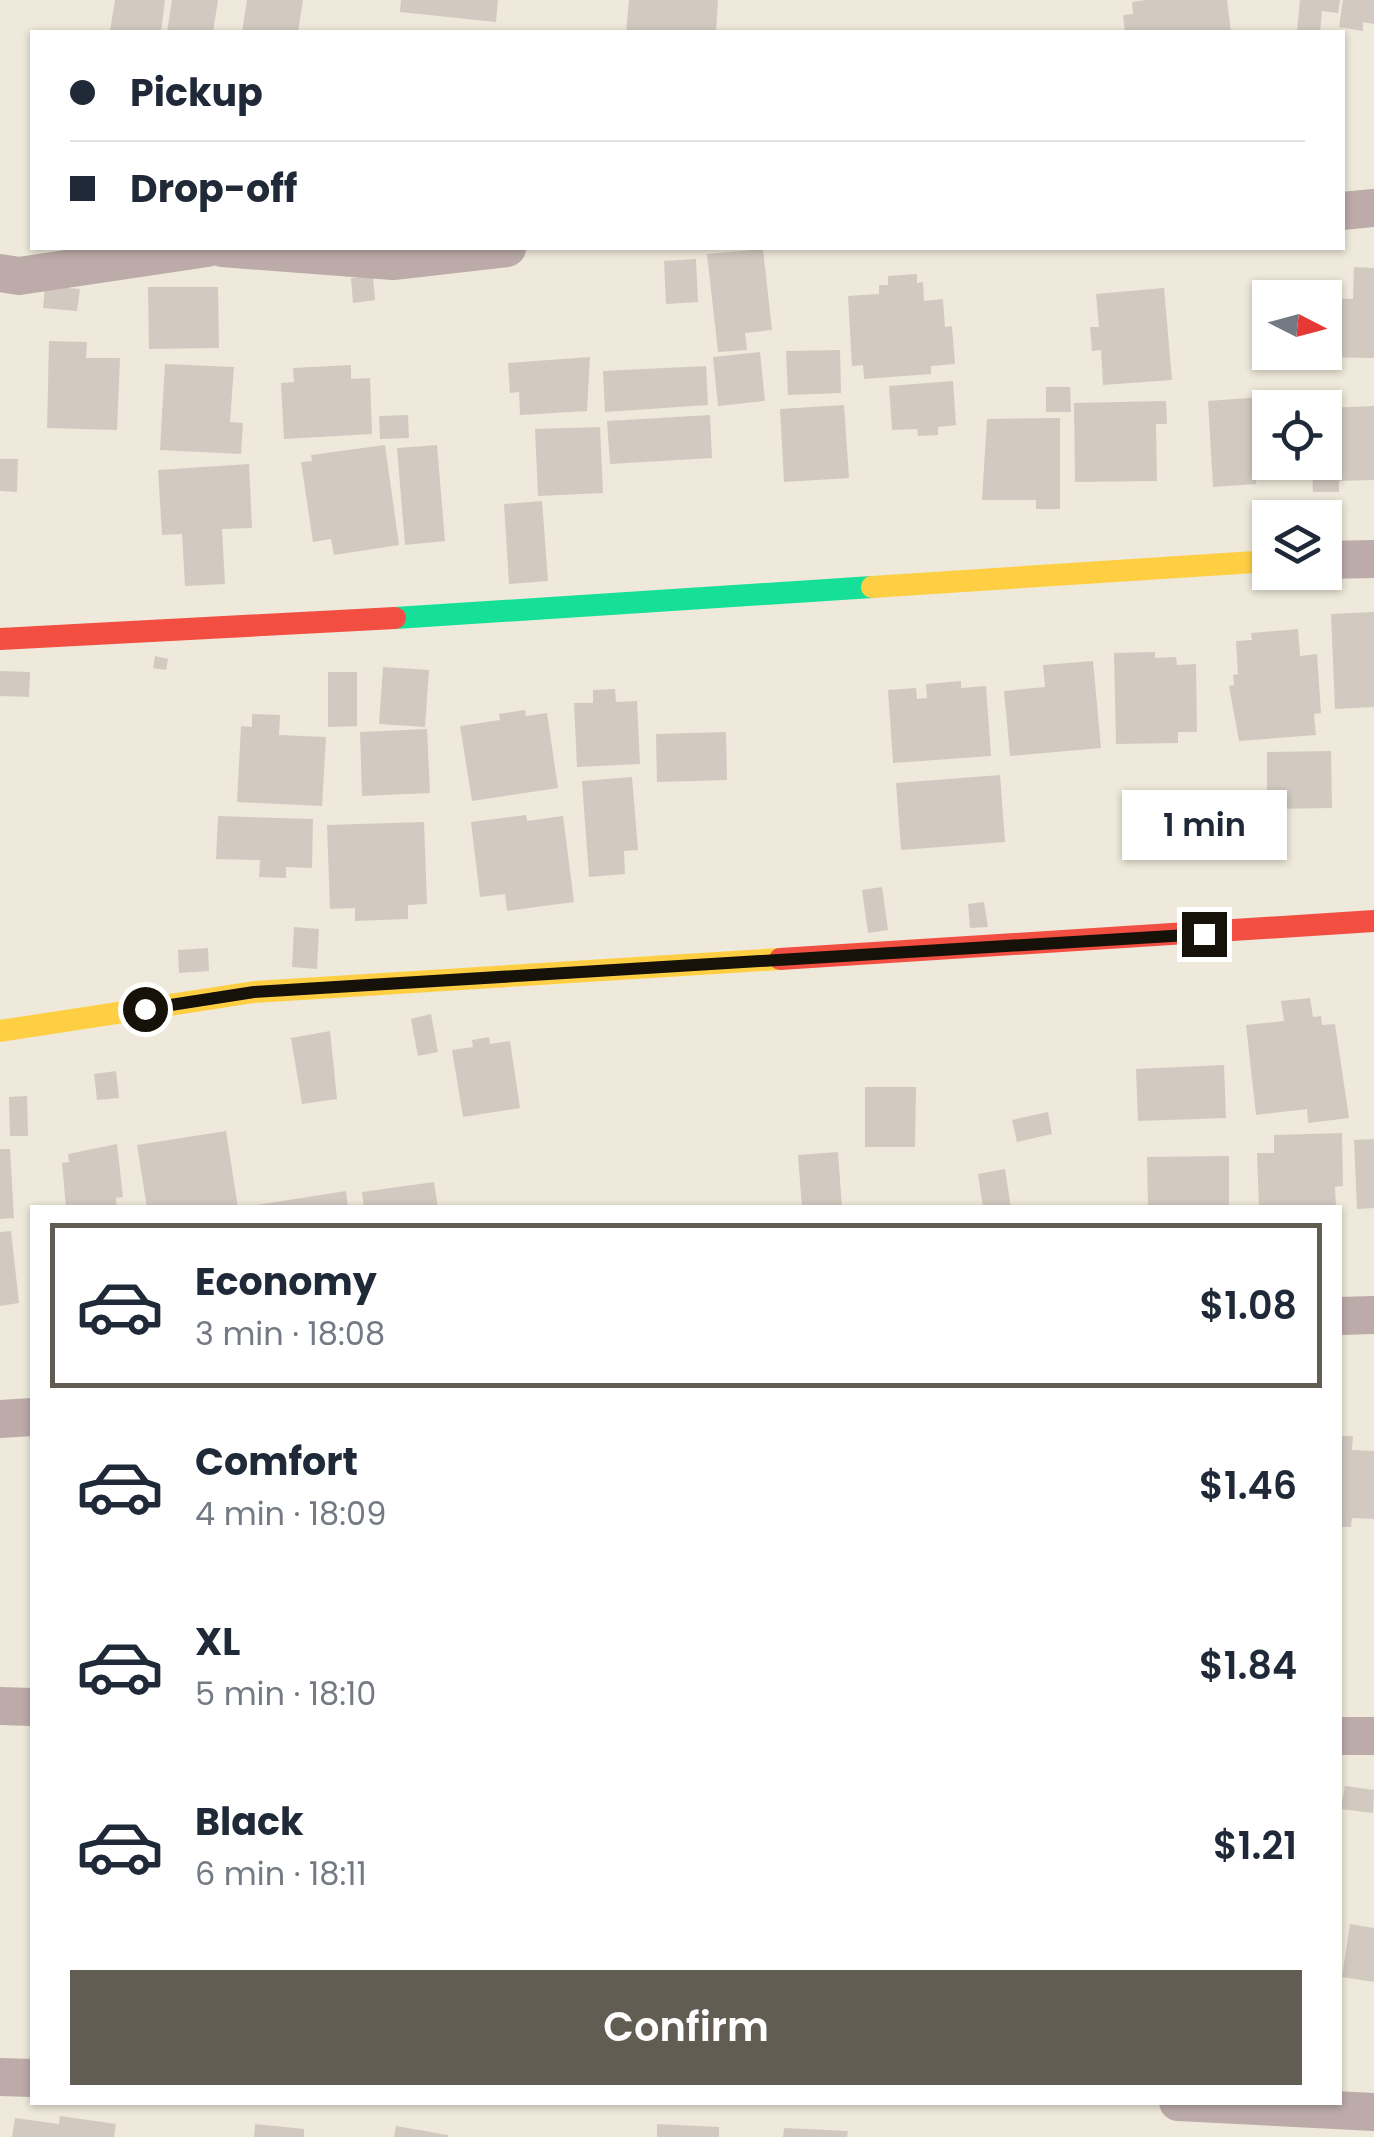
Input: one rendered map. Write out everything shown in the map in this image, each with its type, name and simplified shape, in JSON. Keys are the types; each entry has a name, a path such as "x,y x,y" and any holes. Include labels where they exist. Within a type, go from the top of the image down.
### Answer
{"street":[{"path":"1345,211 1374,208"},
{"path":"0,273 20,276 195,250"},
{"path":"248,250 394,261 490,250"},
{"path":"1342,560 1374,560"},
{"path":"0,639 222,629 1252,562"},
{"path":"0,1031 254,992 1374,921"},
{"path":"1342,1316 1374,1315"},
{"path":"0,1420 30,1417"},
{"path":"0,1706 30,1707"},
{"path":"1342,1736 1374,1736"},
{"path":"0,2077 30,2078"},
{"path":"1196,2105 1300,2122 1374,2112"}],"building":[{"path":"115,0 165,0 161,30 110,30"},
{"path":"172,0 218,0 213,30 167,30"},
{"path":"247,0 303,0 298,30 242,30"},
{"path":"401,0 498,0 496,22 400,12"},
{"path":"629,0 718,0 716,30 626,30"},
{"path":"1227,0 1231,30 1125,30 1123,15 1133,14 1132,2"},
{"path":"1300,0 1340,0 1338,13 1322,11 1320,30 1297,30"},
{"path":"1343,0 1374,0 1374,24 1363,22 1363,31 1339,27"},
{"path":"763,250 772,330 745,333 747,350 718,352 707,254"},
{"path":"696,259 698,302 666,304 664,261"},
{"path":"1354,267 1374,268 1374,358 1342,358 1342,299 1353,299"},
{"path":"917,274 917,283 923,282 924,301 943,299 945,327 952,326 955,364 931,366 931,374 864,379 863,365 852,366 848,296 879,294 879,285 888,285 888,276"},
{"path":"373,276 375,300 353,303 351,278"},
{"path":"45,286 80,289 77,311 43,308"},
{"path":"148,287 218,287 219,348 149,349"},
{"path":"1164,288 1172,380 1103,385 1101,350 1092,351 1090,327 1099,327 1096,294"},
{"path":"49,341 87,342 86,358 120,358 117,430 47,428"},
{"path":"840,350 841,393 788,395 786,351"},
{"path":"760,352 765,401 718,406 713,357"},
{"path":"590,357 587,411 520,415 519,392 510,393 508,363"},
{"path":"165,364 234,367 230,422 243,423 241,454 160,450"},
{"path":"351,365 351,379 370,378 372,434 284,439 281,383 294,382 293,368"},
{"path":"706,366 708,405 605,412 603,371"},
{"path":"953,381 956,425 938,427 938,435 918,436 917,429 892,430 889,386"},
{"path":"1046,387 1070,387 1071,412 1046,412"},
{"path":"1252,398 1252,480 1256,484 1213,487 1208,401"},
{"path":"1166,401 1167,424 1156,424 1157,481 1075,482 1074,403"},
{"path":"844,405 849,478 784,482 780,409"},
{"path":"1374,406 1374,480 1339,481 1339,492 1313,492 1313,480 1342,480 1342,407"},
{"path":"408,415 409,438 380,439 379,416"},
{"path":"710,415 712,458 610,464 607,421"},
{"path":"1060,418 1060,509 1036,509 1036,500 982,500 987,419"},
{"path":"600,427 603,493 538,496 535,429"},
{"path":"385,445 399,545 334,555 331,539 313,542 301,462 312,461 311,455"},
{"path":"437,445 445,541 405,545 397,448"},
{"path":"0,459 18,459 17,492 0,491"},
{"path":"249,464 252,528 222,529 225,584 185,586 182,534 162,535 158,470"},
{"path":"542,501 548,581 509,584 504,504"},
{"path":"1374,612 1374,707 1335,709 1331,614"},
{"path":"1298,629 1300,656 1317,654 1321,713 1314,714 1316,735 1239,741 1229,686 1234,685 1233,675 1238,674 1236,641 1252,640 1251,633"},
{"path":"1155,652 1155,658 1176,657 1177,665 1196,664 1197,732 1178,732 1178,743 1116,744 1114,653"},
{"path":"155,656 168,659 166,670 153,668"},
{"path":"1093,661 1101,748 1010,756 1004,691 1045,687 1043,665"},
{"path":"383,667 429,670 425,727 379,724"},
{"path":"0,671 30,672 29,697 0,696"},
{"path":"328,672 357,672 357,726 328,727"},
{"path":"961,681 961,688 986,686 991,756 893,763 888,690 916,688 917,699 927,698 926,684"},
{"path":"615,689 616,702 637,701 640,764 577,767 574,703 593,703 593,690"},
{"path":"525,710 526,716 547,713 558,788 472,801 460,726 500,720 499,714"},
{"path":"252,714 280,715 279,735 326,737 322,806 237,802 241,726 252,727"},
{"path":"427,729 430,793 362,796 360,732"},
{"path":"726,732 727,780 657,782 656,734"},
{"path":"1331,751 1332,808 1267,809 1267,752"},
{"path":"1000,775 1005,842 901,850 896,783"},
{"path":"632,777 638,850 624,851 625,874 589,877 582,781"},
{"path":"526,815 527,821 563,816 574,902 507,911 505,894 480,897 471,822"},
{"path":"218,816 313,819 312,868 286,867 286,878 259,877 260,860 216,859"},
{"path":"424,822 427,904 408,905 408,919 355,921 355,908 330,909 327,825"},
{"path":"882,887 888,930 868,933 862,890"},
{"path":"984,902 988,927 970,928 968,904"},
{"path":"294,927 319,929 317,969 292,967"},
{"path":"208,948 209,971 179,973 178,950"},
{"path":"1310,998 1313,1017 1321,1016 1322,1025 1335,1024 1349,1118 1308,1123 1307,1109 1256,1115 1246,1025 1284,1021 1281,1001"},
{"path":"431,1014 438,1052 418,1056 411,1019"},
{"path":"330,1031 337,1099 302,1104 291,1038"},
{"path":"489,1037 490,1044 510,1041 520,1108 463,1117 452,1050 473,1047 472,1040"},
{"path":"1224,1065 1226,1118 1138,1121 1136,1069"},
{"path":"116,1071 119,1098 97,1100 94,1074"},
{"path":"865,1087 916,1087 915,1147 865,1147"},
{"path":"27,1096 28,1136 10,1136 9,1097"},
{"path":"1048,1112 1052,1134 1017,1142 1012,1120"},
{"path":"226,1131 238,1205 147,1205 137,1145"},
{"path":"1342,1133 1343,1186 1335,1187 1336,1205 1259,1205 1257,1153 1274,1153 1274,1135"},
{"path":"1374,1139 1374,1208 1357,1209 1354,1140"},
{"path":"117,1144 123,1197 116,1198 117,1205 66,1205 62,1163 69,1162 68,1154"},
{"path":"0,1149 10,1149 14,1218 0,1219"},
{"path":"838,1152 842,1205 802,1205 798,1155"},
{"path":"1229,1156 1229,1205 1148,1205 1147,1157"},
{"path":"1005,1169 1011,1205 983,1205 978,1174"},
{"path":"434,1182 438,1205 364,1205 362,1192"},
{"path":"346,1191 348,1205 257,1205"},
{"path":"11,1231 19,1303 0,1306 0,1232"},
{"path":"1342,1436 1353,1436 1352,1450 1374,1451 1374,1519 1352,1518 1351,1527 1342,1527"},
{"path":"1345,1786 1374,1790 1373,1813 1342,1809"},
{"path":"1350,1924 1374,1928 1374,1982 1342,1977"},
{"path":"60,2116 116,2124 114,2137 12,2137 15,2118 59,2124"},
{"path":"255,2124 304,2129 304,2137 254,2137"},
{"path":"657,2124 719,2127 719,2137 657,2137"},
{"path":"396,2126 448,2135 448,2137 394,2137"},
{"path":"784,2128 848,2131 847,2137 783,2137"}],"traffic: fast":[{"path":"395,618 872,587"}],"traffic: slow":[{"path":"872,587 1252,562"},
{"path":"0,1031 254,992 780,959"}],"traffic: jam":[{"path":"0,639 395,618"},
{"path":"780,959 1374,921"}],"route":[{"path":"145,1009 254,992 1204,934"}]}
